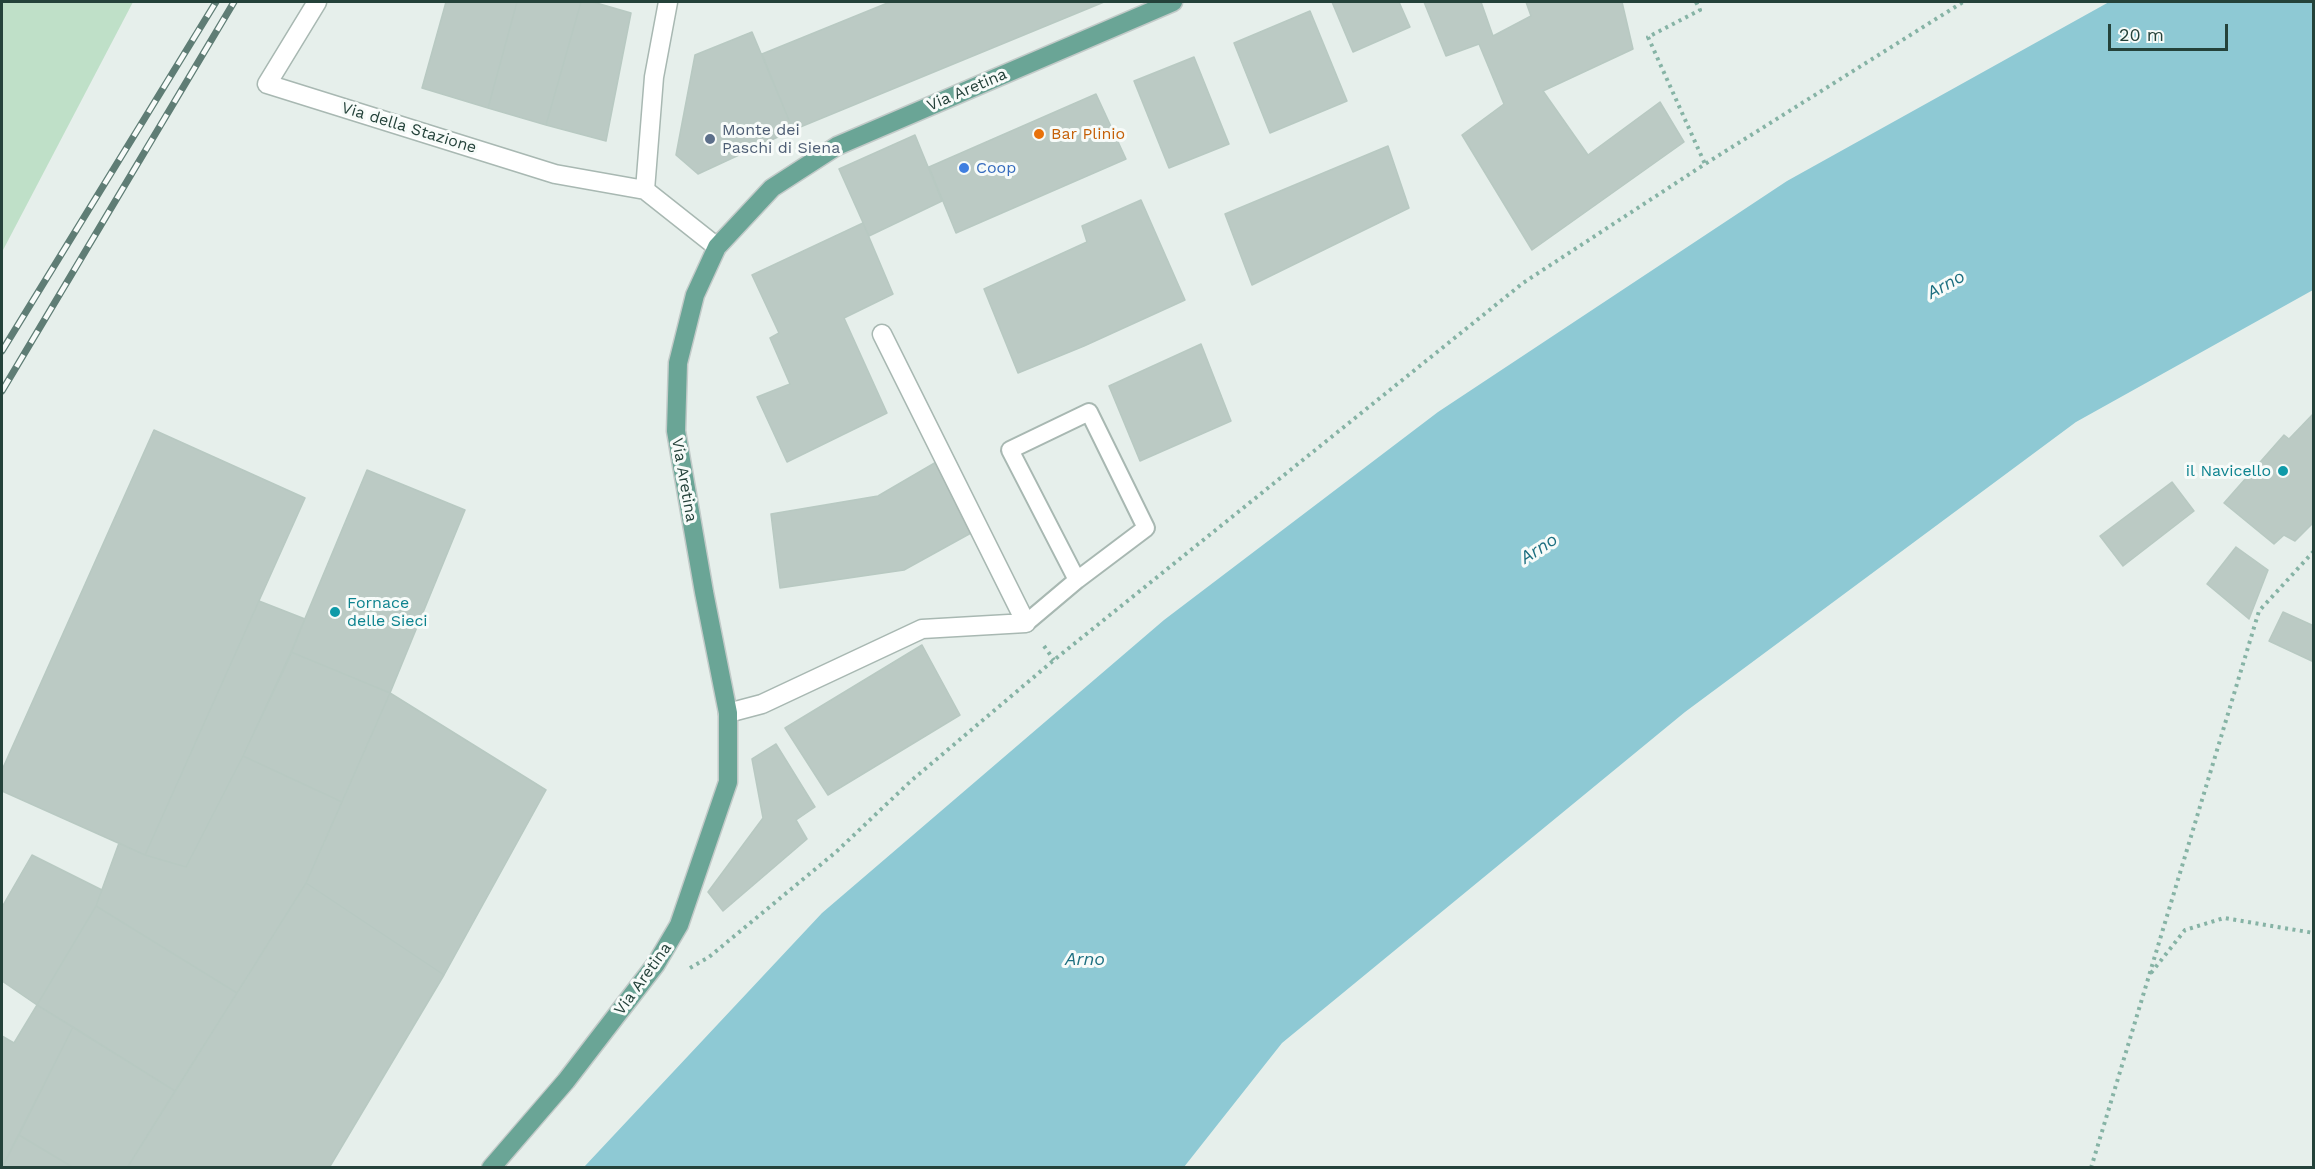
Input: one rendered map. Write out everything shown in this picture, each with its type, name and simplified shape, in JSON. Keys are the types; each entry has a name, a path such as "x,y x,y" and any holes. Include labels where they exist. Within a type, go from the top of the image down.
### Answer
{"main road":[{"name":"Via Aretina","path":"491,1167 566,1081 656,964 679,926 728,782 728,713 676,431 678,363 696,295 717,247 772,188 837,146 1173,2"}],"street":[{"name":"Via della Stazione","path":"317,2 267,84 555,174 645,190 717,247"},
{"path":"645,190 654,77 668,2"},
{"path":"728,713 762,704 922,629 1026,623 882,334"}],"lane":[{"path":"1026,623 1077,580 1146,528 1089,412 1010,450 1077,580"}],"path":[{"path":"1696,2 1700,10 1648,37 1705,164"},
{"path":"680,974 709,957 836,852 912,780 1054,660 1523,283 1705,164 1962,2"},
{"path":"2091,1167 2259,610 2313,551"},
{"path":"2149,976 2185,930 2224,918 2313,933"}],"green space":[{"path":"2,2 133,2 2,252"}],"water":[{"name":"Arno","path":"2109,2 2313,2 2313,290 2076,422 1685,712 1282,1043 1184,1167 584,1167 822,913 1164,620 1438,412 1787,181"}],"building":[{"path":"446,2 517,2 488,108 422,88"},
{"path":"517,2 581,2 546,125 488,108"},
{"path":"581,2 593,2 631,13 606,141 546,125"},
{"path":"890,2 1104,2 793,130 762,54"},
{"path":"1332,2 1399,2 1410,27 1353,52"},
{"path":"1424,2 1481,2 1493,36 1531,16 1526,2 1622,2 1633,49 1543,91 1588,155 1660,102 1684,142 1532,250 1462,135 1504,104 1479,44 1446,56"},
{"path":"1310,11 1347,101 1270,133 1234,43"},
{"path":"752,32 793,130 698,174 676,155 695,55"},
{"path":"1194,57 1229,144 1169,168 1134,81"},
{"path":"1096,94 1126,159 956,233 929,167"},
{"path":"915,135 942,201 869,236 839,169"},
{"path":"1388,146 1409,208 1252,285 1225,214"},
{"path":"1141,200 1185,300 1018,373 984,289 1087,242 1082,226"},
{"path":"863,223 893,294 844,318 887,413 787,462 757,397 790,384 770,338 779,333 752,275"},
{"path":"1201,344 1231,421 1140,461 1109,386"},
{"name":"il Navicello","path":"2314,413 2314,522 2295,541 2284,535 2274,544 2224,503 2284,435 2289,439"},
{"path":"154,430 305,498 145,855 2,791 2,770"},
{"path":"938,461 971,533 904,570 780,588 771,514 878,496"},
{"path":"367,470 465,510 390,693 291,652"},
{"path":"2172,482 2194,511 2123,566 2100,536"},
{"path":"2236,547 2268,570 2249,619 2207,584"},
{"path":"259,601 305,619 288,661 243,756 186,867 145,855"},
{"path":"2283,612 2314,626 2314,662 2269,641"},
{"path":"922,645 960,715 828,795 785,728"},
{"path":"291,652 390,693 342,802 243,756"},
{"path":"390,693 546,790 444,975 306,883"},
{"path":"776,744 815,807 796,820 807,839 723,911 708,892 763,818 752,759"},
{"path":"243,756 342,802 306,883 237,993 96,906 119,843 145,855 186,867"},
{"path":"32,855 102,890 96,906 37,1005 2,981 2,907"},
{"path":"306,883 444,975 329,1168 127,1168"},
{"path":"96,906 237,993 175,1091 37,1005"},
{"path":"37,1005 73,1027 2,1167 2,1036 14,1043"},
{"path":"73,1027 175,1091 127,1168 74,1168 19,1135"},
{"path":"19,1135 74,1168 2,1168"}],"railway":[{"path":"2,351 216,2"},
{"path":"2,391 234,2"}],"place":[{"name":"Bar Plinio","path":"1039,134"},
{"name":"Monte dei Paschi di Siena","path":"710,139"},
{"name":"Coop","path":"964,168"},
{"name":"il Navicello","path":"2283,471"},
{"name":"Fornace delle Sieci","path":"335,612"}]}
